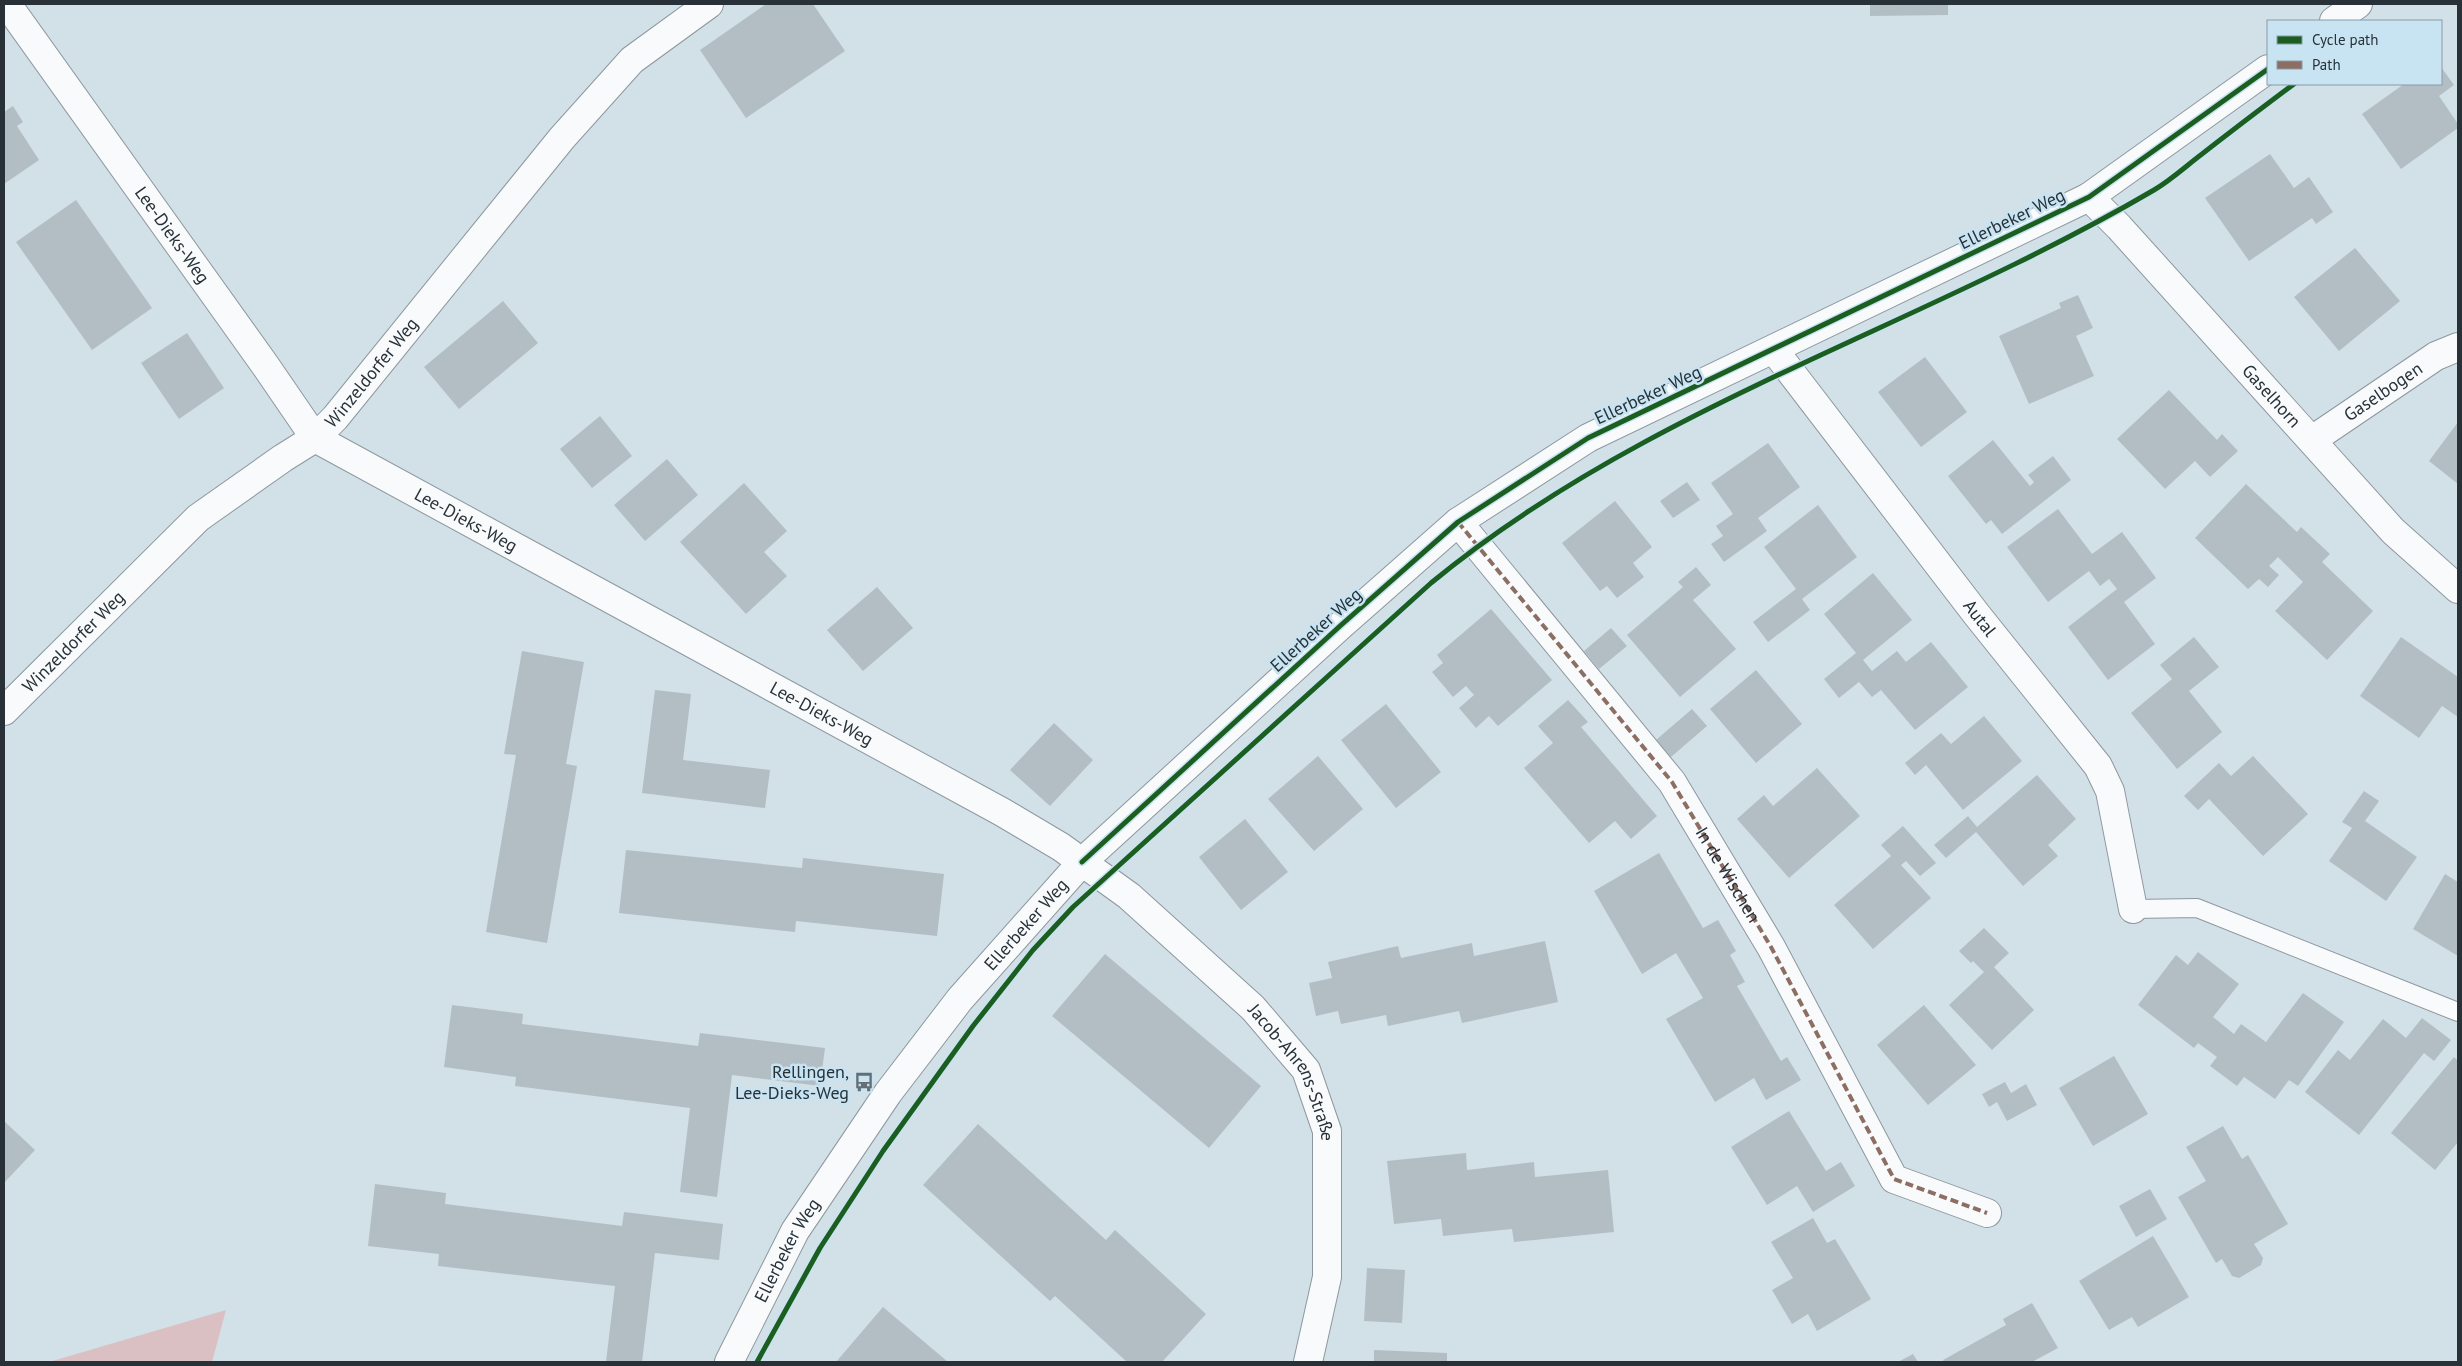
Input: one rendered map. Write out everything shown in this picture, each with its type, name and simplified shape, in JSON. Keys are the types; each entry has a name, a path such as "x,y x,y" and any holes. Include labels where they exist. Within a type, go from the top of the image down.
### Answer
{"street":[{"name":"Lee-Dieks-Weg","path":"7,4 315,438 994,807 1082,862"},
{"name":"Winzeldorfer Weg","path":"4,710 198,518 283,458 315,438 335,418 352,394 562,138 632,60 710,4"},
{"path":"2335,20 2358,4"},
{"name":"Ellerbeker Weg","path":"728,1362 795,1231 888,1093 960,999 1082,862 1340,626 1458,522 1588,438 2090,197 2267,70"},
{"name":"Gaselhorn","path":"2090,197 2393,531 2458,589"},
{"name":"Gaselbogen","path":"2312,440 2436,356 2458,347"},
{"name":"Autal","path":"1774,350 1977,615 2083,744 2098,766 2110,791 2133,908"},
{"name":"In de Wischen","path":"1458,522 1672,782 1771,947 1894,1179 1987,1213"},
{"name":"Jacob-Ahrens-Straße","path":"1082,862 1129,896 1253,1008 1306,1070 1327,1132 1327,1278 1308,1362"}],"lane":[{"path":"2133,908 2197,908 2458,1012"}],"shaded area":[{"path":"226,1310 212,1362 49,1362"}],"building":[{"path":"766,4 813,4 845,51 746,118 700,50"},
{"path":"1870,4 1948,4 1948,15 1870,16"},
{"path":"2442,68 2454,85 2439,96 2458,124 2458,128 2401,169 2362,114 2403,85 2442,85"},
{"path":"13,106 23,122 17,126 39,160 4,184 4,112"},
{"path":"2270,154 2294,188 2309,177 2333,212 2316,224 2312,218 2249,261 2205,198"},
{"path":"76,200 152,308 92,350 16,242"},
{"path":"2355,248 2400,301 2339,351 2294,297"},
{"path":"2078,295 2093,328 2076,336 2094,376 2029,404 1999,336 2061,308 2059,303"},
{"path":"503,301 538,343 459,409 424,367"},
{"path":"187,333 224,388 179,419 141,363"},
{"path":"1925,357 1967,412 1921,447 1878,392"},
{"path":"2169,390 2217,440 2222,434 2238,451 2210,477 2195,461 2165,489 2117,439"},
{"path":"600,416 632,456 592,488 560,449"},
{"path":"2458,422 2458,484 2429,461"},
{"path":"1993,440 2030,486 2034,482 2028,475 2053,456 2071,480 2002,534 1991,520 1986,524 1948,476"},
{"path":"1768,443 1800,487 1758,518 1767,531 1724,562 1711,544 1723,536 1716,526 1733,514 1711,483"},
{"path":"667,459 698,495 645,541 614,505"},
{"path":"1687,482 1700,500 1673,518 1660,501"},
{"path":"744,483 787,531 764,552 787,576 746,614 680,542"},
{"path":"2246,484 2297,532 2301,527 2330,554 2322,562 2373,611 2327,660 2275,611 2303,582 2278,557 2269,566 2279,575 2268,587 2259,579 2248,589 2195,538"},
{"path":"1615,501 1652,547 1633,563 1644,577 1617,598 1607,586 1600,591 1562,543"},
{"path":"1818,505 1857,557 1802,599 1810,610 1768,642 1753,622 1796,589 1764,547"},
{"path":"2058,509 2092,554 2122,532 2156,578 2124,602 2155,644 2108,680 2068,627 2117,589 2109,579 2100,586 2089,571 2048,602 2007,547"},
{"path":"1696,567 1711,585 1693,600 1736,649 1680,697 1627,635 1683,587 1678,582"},
{"path":"1873,573 1912,620 1863,660 1872,671 1897,651 1906,662 1931,642 1968,687 1915,730 1881,690 1872,697 1859,682 1839,698 1824,679 1856,653 1824,614"},
{"path":"877,587 913,628 863,671 827,630"},
{"path":"1491,609 1552,680 1498,726 1489,716 1476,728 1459,708 1474,695 1466,686 1453,697 1432,672 1443,663 1437,655"},
{"path":"1611,628 1627,646 1599,669 1584,651"},
{"path":"2194,637 2219,667 2189,691 2222,732 2177,769 2131,713 2172,679 2160,665"},
{"path":"2401,637 2458,677 2458,717 2442,706 2419,738 2360,696"},
{"path":"522,651 584,662 566,764 577,766 547,943 486,932 516,755 504,754"},
{"path":"1756,670 1802,724 1756,763 1710,709"},
{"path":"655,690 691,694 683,760 770,770 765,808 642,793"},
{"path":"1568,700 1588,722 1581,727 1657,816 1631,839 1615,821 1589,843 1524,768 1553,743 1538,726"},
{"path":"1386,704 1441,772 1396,808 1341,740"},
{"path":"1692,709 1707,726 1671,757 1656,740"},
{"path":"1984,716 2022,761 1963,810 1926,765 1915,775 1905,763 1941,733 1951,744"},
{"path":"1054,723 1093,760 1050,806 1010,770"},
{"path":"1318,756 1363,809 1314,851 1268,799"},
{"path":"2253,756 2308,814 2263,856 2209,799 2198,810 2184,796 2219,763 2231,776"},
{"path":"1817,768 1860,816 1789,878 1737,819 1764,795 1773,806"},
{"path":"2037,775 2076,819 2048,845 2058,856 2023,886 1976,832 1946,858 1934,845 1968,816 1977,827"},
{"path":"2364,791 2379,801 2365,821 2417,857 2386,901 2329,861 2352,828 2342,822"},
{"path":"1245,819 1288,872 1241,910 1199,857"},
{"path":"1903,826 1936,863 1920,876 1906,861 1901,865 1931,898 1873,949 1834,905 1891,856 1881,845"},
{"path":"626,850 802,868 803,858 944,874 937,936 796,921 795,932 619,913"},
{"path":"1659,853 1703,928 1718,920 1736,951 1730,955 1745,982 1737,986 1781,1061 1787,1057 1801,1080 1766,1100 1754,1078 1715,1102 1666,1019 1703,998 1676,953 1642,974 1594,891"},
{"path":"2445,874 2458,882 2458,956 2413,929"},
{"path":"1984,928 2009,953 1994,967 2034,1010 1992,1050 1949,1005 1984,972 1959,951"},
{"path":"1545,941 1558,1002 1462,1023 1459,1011 1388,1026 1386,1015 1341,1024 1338,1011 1316,1016 1309,983 1332,978 1328,962 1398,946 1401,958 1472,943 1474,956"},
{"path":"2198,952 2239,984 2213,1017 2234,1034 2241,1024 2266,1042 2303,993 2344,1022 2298,1086 2289,1080 2275,1099 2244,1077 2237,1086 2210,1066 2217,1057 2198,1043 2194,1048 2138,1005 2176,955 2188,965"},
{"path":"1105,954 1261,1086 1209,1148 1052,1016"},
{"path":"452,1005 523,1014 522,1024 698,1046 700,1033 825,1048 820,1086 732,1075 717,1197 680,1192 690,1108 515,1086 516,1077 444,1067"},
{"path":"1924,1005 1976,1065 1928,1105 1877,1045"},
{"path":"2422,1018 2451,1040 2434,1061 2424,1053 2359,1135 2305,1092 2338,1050 2350,1060 2383,1019 2406,1038"},
{"path":"2114,1056 2148,1114 2093,1146 2059,1088"},
{"path":"2454,1057 2458,1061 2458,1142 2435,1170 2391,1133"},
{"path":"2005,1082 2011,1093 2026,1084 2037,1105 2007,1121 1997,1102 1989,1107 1982,1094"},
{"path":"1789,1111 1826,1171 1841,1162 1855,1186 1813,1212 1797,1186 1767,1205 1731,1147"},
{"path":"4,1121 35,1150 4,1183"},
{"path":"978,1124 1106,1240 1115,1230 1206,1314 1162,1362 1127,1362 1055,1296 1050,1301 923,1185"},
{"path":"2223,1126 2242,1159 2248,1155 2288,1224 2254,1244 2263,1258 2261,1265 2239,1278 2232,1276 2222,1259 2216,1263 2178,1197 2206,1181 2186,1147"},
{"path":"1466,1153 1467,1170 1534,1162 1535,1177 1608,1170 1614,1232 1514,1242 1512,1229 1443,1236 1441,1219 1394,1224 1387,1161"},
{"path":"375,1184 446,1193 445,1204 622,1226 624,1212 723,1224 719,1260 655,1253 642,1362 606,1362 615,1286 438,1266 439,1254 368,1246"},
{"path":"2150,1189 2167,1219 2136,1237 2119,1206"},
{"path":"1813,1218 1827,1243 1835,1239 1871,1299 1817,1331 1808,1314 1792,1324 1772,1290 1793,1278 1771,1242"},
{"path":"2153,1236 2189,1297 2138,1327 2132,1317 2109,1330 2079,1281"},
{"path":"1367,1268 1405,1270 1402,1323 1364,1321"},
{"path":"2032,1303 2058,1348 2032,1362 1944,1362 1943,1360 2006,1325 2003,1319"},
{"path":"883,1307 948,1362 836,1362"},
{"path":"1374,1350 1447,1353 1447,1362 1374,1362"},
{"path":"1913,1354 1918,1362 1898,1362"}],"marked path":[{"path":"1458,522 1672,782 1771,947 1894,1179 1987,1213"}],"cycle path":[{"path":"1082,862 1340,626 1458,522 1588,438 2089,197 2267,70"},
{"path":"757,1362 820,1248 883,1151 973,1026 1033,950 1073,907 1431,583 1514,521 1601,466 1691,418 1784,372 2064,240 2154,190 2293,85"}],"place":[{"name":"Rellingen, Lee-Dieks-Weg","path":"864,1082"}]}
